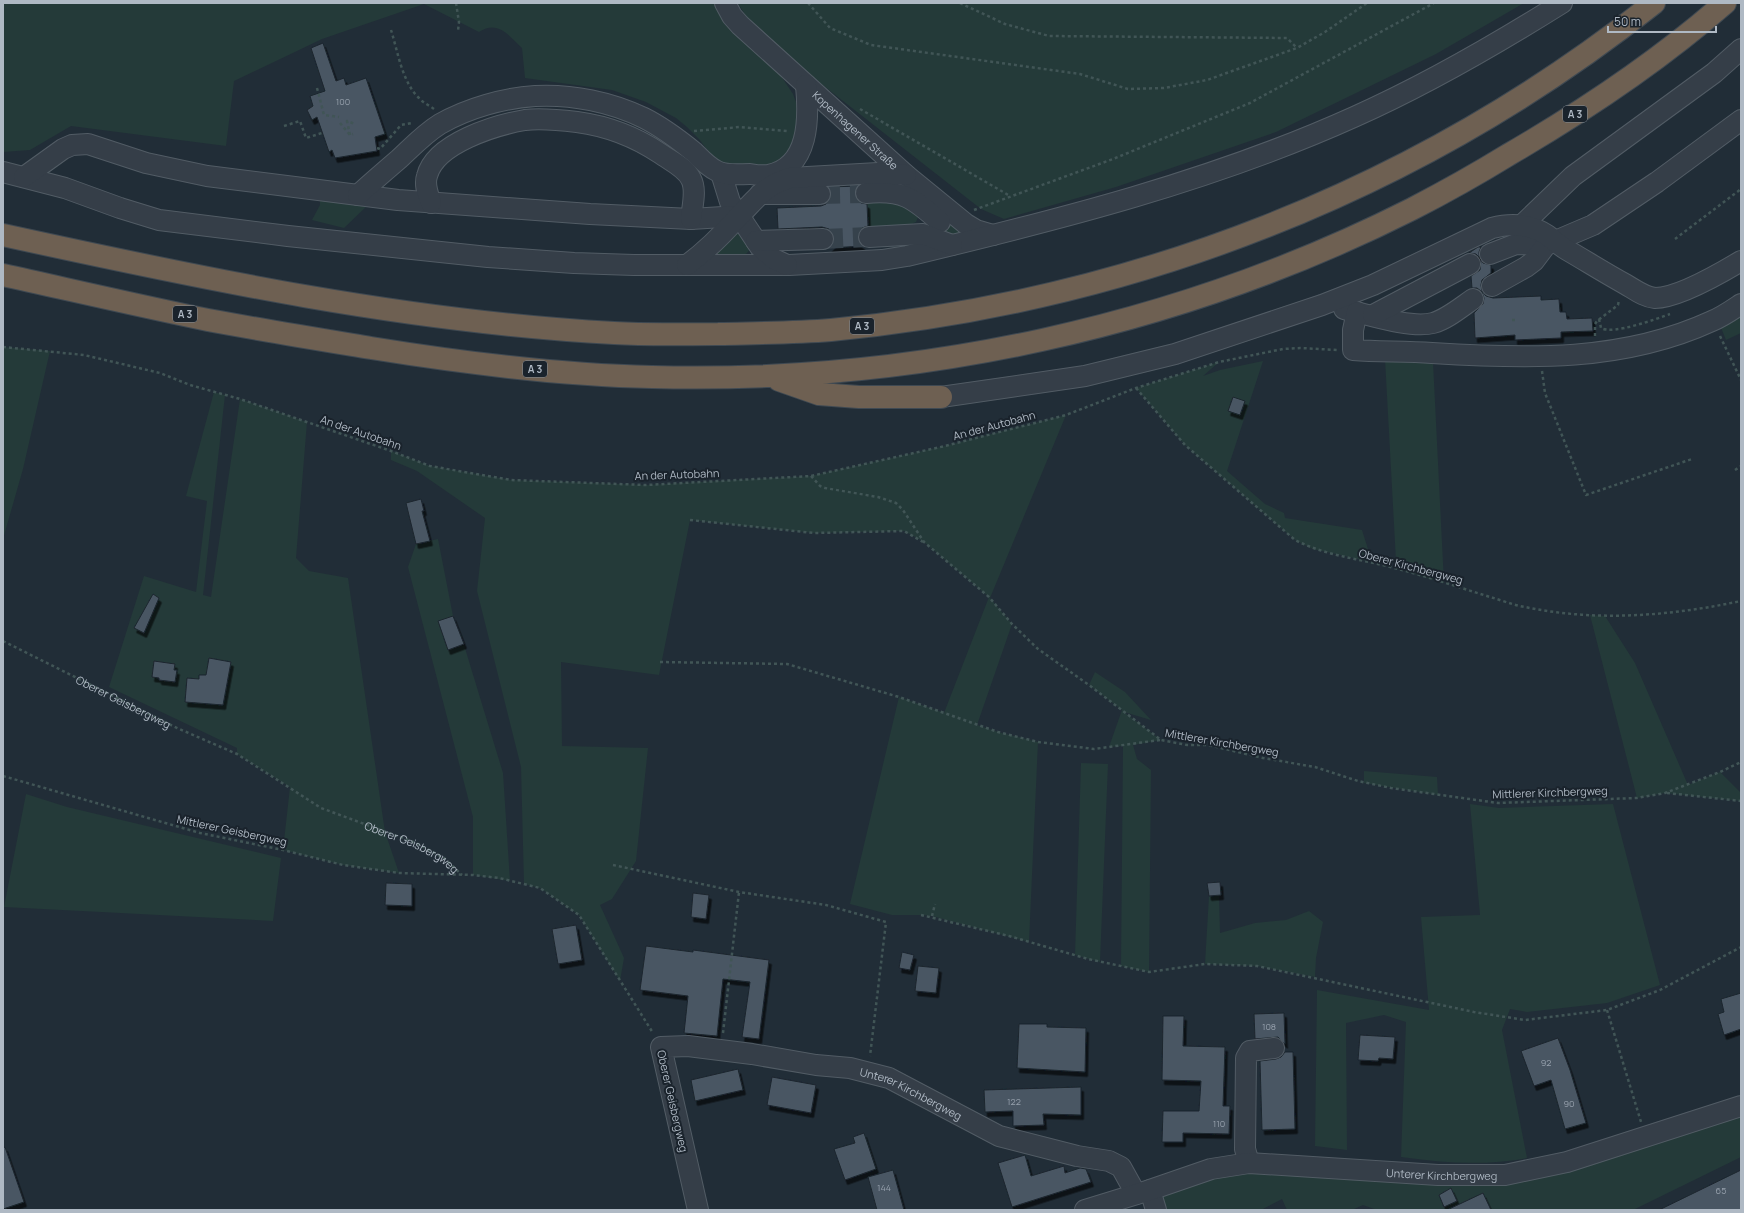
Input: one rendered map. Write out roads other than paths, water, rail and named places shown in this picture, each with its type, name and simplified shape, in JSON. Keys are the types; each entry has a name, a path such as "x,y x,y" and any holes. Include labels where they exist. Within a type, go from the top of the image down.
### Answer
{"highway":[{"name":"A 3","path":"3,235 128,262 351,304 457,320 551,328 617,333 764,333 830,330 954,313 1109,280 1177,259 1273,225 1362,186 1417,157 1535,90 1619,31 1654,3"},
{"name":"A 3","path":"3,275 206,319 442,359 512,367 651,377 769,376 828,373 909,365 1001,349 1134,318 1210,293 1289,264 1414,208 1553,129 1680,39 1725,3"},
{"path":"769,376 819,394 859,397 941,397"}],"street":[{"name":"Kopenhagener Straße","path":"724,3 740,25 906,175 949,220"},
{"path":"3,172 65,188 138,214 189,224 488,257 574,263 687,265 788,265 894,258 994,235 1121,201 1299,140 1354,118 1435,77 1562,3"},
{"path":"1521,226 1573,176 1714,73 1741,49"},
{"name":"Kopenhagener Straße","path":"787,173 798,154 807,133 808,100 806,84"},
{"path":"358,195 414,144 440,125 480,107 508,100 536,96 569,98 606,104 644,118 677,138 710,167 721,172"},
{"path":"431,203 426,188 426,176 430,166 437,157 489,128 526,120 546,119 578,122 613,130 648,146 685,171 693,186 691,219"},
{"path":"1490,254 1516,244 1550,243 1584,230 1603,219 1657,182 1741,120"},
{"path":"24,177 63,149 72,145 88,144 165,168 207,176 358,195 431,203 590,214 691,219 739,216"},
{"path":"685,171 696,170 708,175 721,172 767,175 787,173 878,172 906,175"},
{"path":"721,172 726,192 739,216 756,241 769,255 788,265"},
{"path":"687,265 705,251 760,194 787,173"},
{"path":"866,193 889,192 902,194 949,220 994,235"},
{"path":"760,194 820,194"},
{"path":"912,233 949,220"},
{"path":"941,397 1085,376 1175,354 1322,305 1413,267 1492,228 1503,225 1521,226 1537,230 1550,243 1648,297 1661,297 1698,284 1741,261"},
{"path":"869,236 912,233 931,236 952,245"},
{"path":"756,241 823,239"},
{"path":"1492,286 1526,267 1534,261 1550,243"},
{"path":"1470,264 1365,314 1353,330 1353,350 1513,358 1594,354 1642,346 1666,339 1714,321 1741,304"},
{"path":"1322,305 1412,324 1425,325 1442,320 1473,299"},
{"name":"Unterer Kirchbergweg","path":"661,1047 688,1046 752,1054 816,1066 850,1068 889,1078 912,1088 998,1136 1077,1156 1108,1161 1121,1167 1143,1192"},
{"name":"Oberer Geisbergweg","path":"661,1047 698,1210"},
{"path":"1249,1163 1245,1149 1246,1058 1250,1050 1274,1048"},
{"name":"Unterer Kirchbergweg","path":"1085,1210 1211,1169 1249,1163 1438,1175 1505,1175 1568,1162 1741,1106"},
{"path":"1143,1192 1156,1210"}],"tunnel":[{"path":"820,194 866,193"},
{"path":"823,239 869,237"}]}
